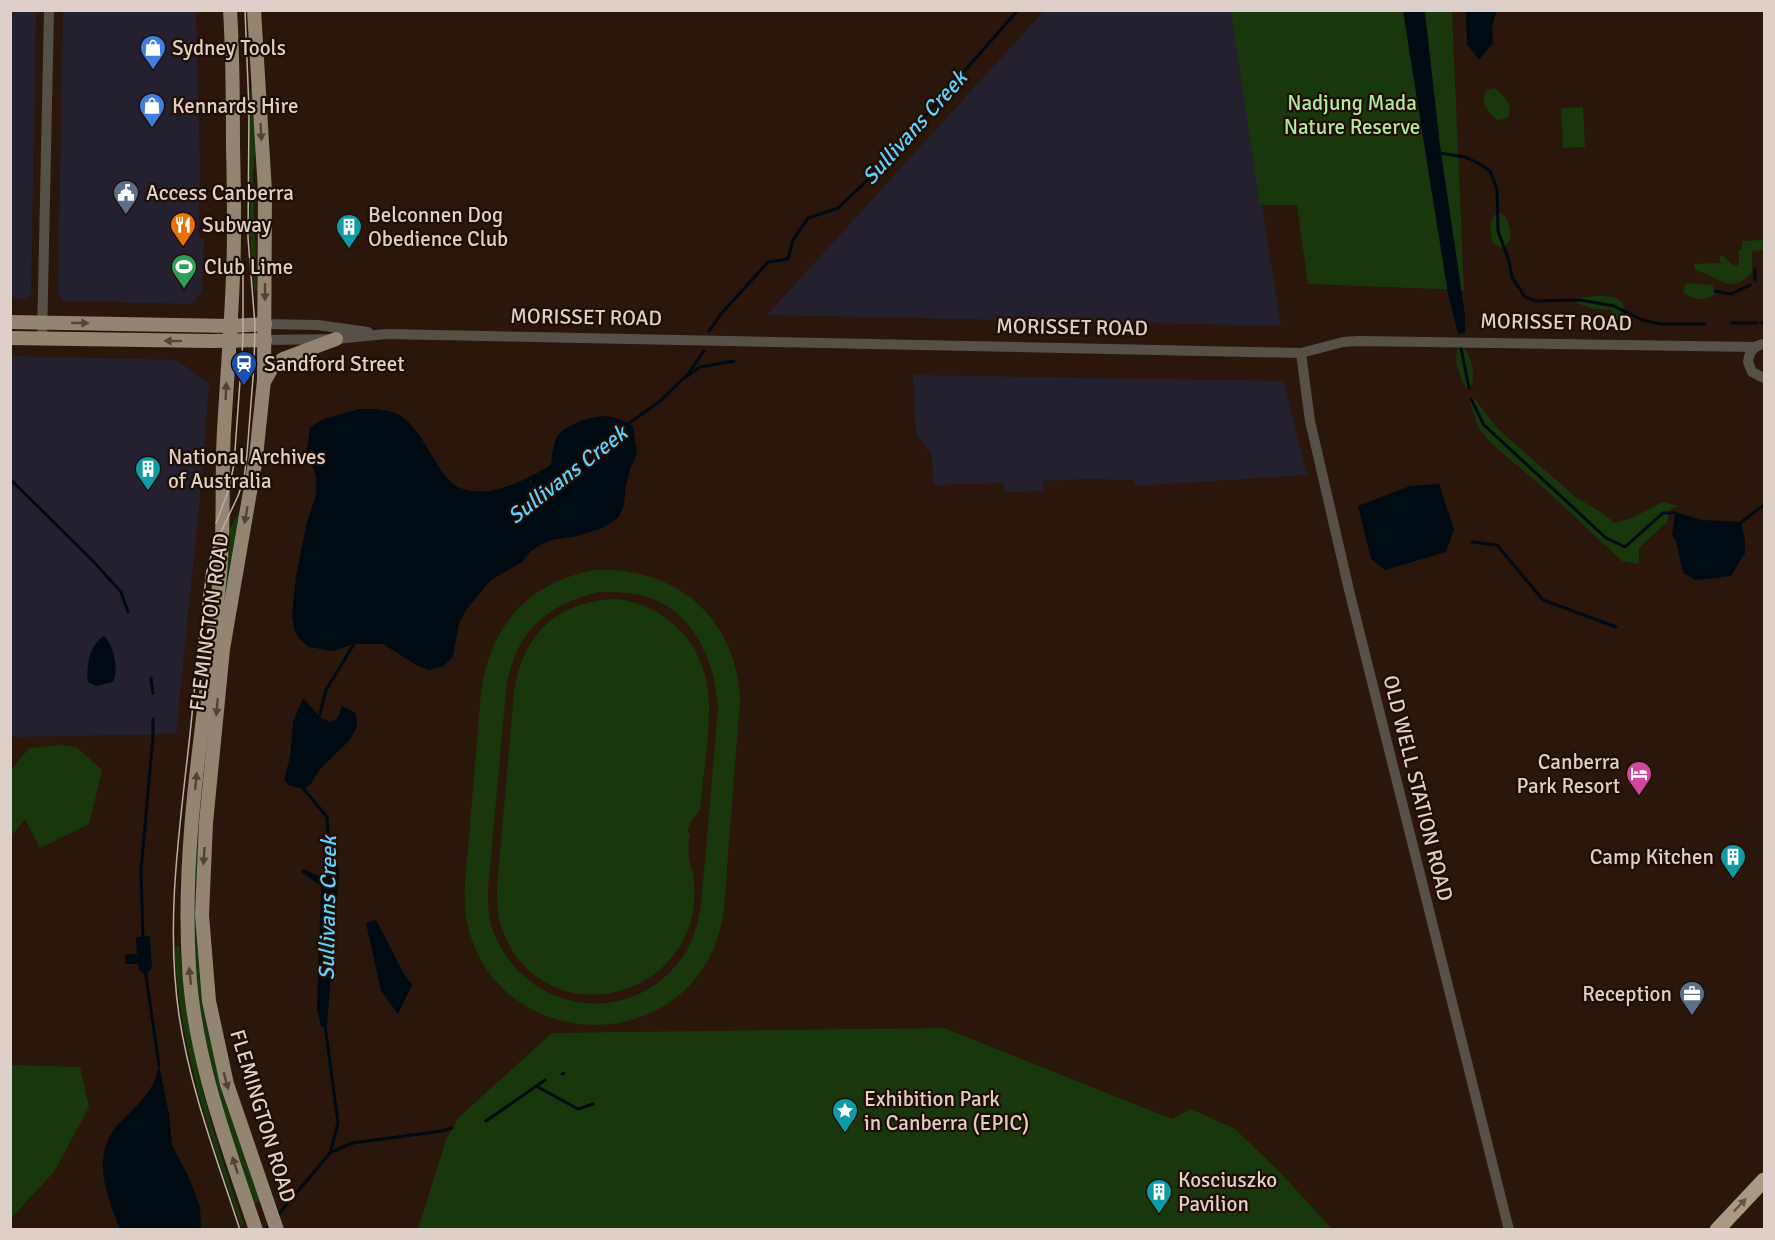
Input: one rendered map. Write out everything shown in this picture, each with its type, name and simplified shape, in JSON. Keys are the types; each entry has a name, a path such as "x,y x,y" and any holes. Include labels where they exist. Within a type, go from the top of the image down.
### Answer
{"highway":[{"path":"1717,1230 1764,1180"}],"main road":[{"name":"FLEMINGTON ROAD","path":"230,10 233,61 234,272 223,458 220,571 188,871 188,948 193,1004 211,1094 254,1225"},
{"name":"FLEMINGTON ROAD","path":"254,10 265,192 264,381 256,457 223,649 206,823 202,915 209,1001 226,1083 277,1230"},
{"path":"10,322 231,326"},
{"name":"MORISSET ROAD","path":"231,326 265,324"},
{"path":"10,338 265,340"},
{"path":"264,381 273,366 283,359 336,339"}],"street":[{"path":"42,339 49,10"},
{"name":"MORISSET ROAD","path":"265,324 318,325 386,334 1301,353 1342,342 1358,341 1760,346"},
{"name":"MORISSET ROAD","path":"265,340 336,339 386,334"},
{"name":"MORISSET ROAD","path":"1760,346 1749,356 1749,367 1757,376 1764,378"},
{"name":"OLD WELL STATION ROAD","path":"1301,353 1310,421 1341,559 1509,1230"}],"shaded area":[{"path":"11,10 36,11 31,294 25,299 11,299"},
{"path":"63,11 196,11 200,165 199,238 204,239 202,293 191,304 64,301 58,294"},
{"path":"1044,11 1231,11 1281,326 767,315"},
{"path":"10,356 176,360 209,383 202,477 176,734 11,737"},
{"path":"913,375 1284,381 1307,475 1134,486 1134,480 1043,481 1043,491 1005,492 1004,483 933,485 932,455 916,434"}],"green space":[{"name":"Nadjung Mada Nature Reserve","path":"1231,11 1452,11 1464,290 1308,284 1297,205 1260,205"},
{"path":"1494,88 1509,104 1508,118 1497,120 1485,106 1484,99 1487,90"},
{"path":"250,89 253,89 256,146 253,176 257,292 254,292 250,233"},
{"path":"1583,107 1585,147 1563,148 1561,108"},
{"path":"1497,212 1505,216 1510,229 1509,242 1502,248 1493,243 1490,227"},
{"path":"1764,240 1764,250 1752,251 1752,272 1737,283 1724,283 1695,270 1694,264 1720,263 1720,256 1724,256 1737,266 1742,241"},
{"path":"1690,283 1713,285 1715,294 1703,299 1691,297 1683,292 1685,285"},
{"path":"1613,297 1622,303 1624,306 1619,321 1613,316 1611,310 1594,309 1574,302 1575,298"},
{"path":"1459,346 1463,346 1472,365 1472,386 1466,388 1459,372 1456,356"},
{"path":"1474,398 1497,428 1574,496 1615,523 1632,518 1662,502 1678,506 1670,510 1667,522 1639,548 1639,564 1622,561 1544,488 1491,443 1478,427 1469,399"},
{"path":"243,505 199,841 197,926 261,1201 253,1204 229,1131 203,1032 195,975 193,910 199,813 227,528 230,528"},
{"path":"595,570 624,571 652,577 676,588 697,603 715,622 728,645 737,672 740,701 725,898 717,940 695,979 664,1006 627,1021 588,1025 549,1017 514,998 486,968 468,927 465,905 481,692 486,668 503,628 516,611 532,596 571,576","holes":["598,592 635,594 658,601 687,623 698,638 706,655 712,672 718,709 701,906 690,945 667,975 642,993 614,1002 586,1003 558,997 532,983 510,961 492,928 488,888 506,691 516,653 534,625 547,614 562,605"]},
{"path":"619,599 636,603 667,618 690,642 704,673 708,691 708,734 700,810 690,823 687,832 690,834 689,854 694,881 694,905 686,935 676,952 662,968 645,980 615,992 595,995 556,988 539,979 524,966 502,929 497,904 497,888 514,692 526,652 535,636 547,623 562,613 598,601"},
{"path":"58,745 76,747 102,770 89,824 40,848 25,819 11,836 11,770 29,748"},
{"path":"180,946 194,1053 211,1122 244,1224 241,1226 217,1157 189,1055 177,984 174,947"},
{"name":"Exhibition Park in Canberra (EPIC)","path":"944,1028 1172,1119 1191,1109 1235,1129 1278,1170 1332,1229 418,1229 446,1140 459,1117 552,1033"},
{"path":"11,1065 80,1067 89,1107 54,1172 11,1218"}],"water":[{"path":"1403,11 1431,11 1425,12 1440,146 1465,315 1465,333 1458,334 1448,294"},
{"path":"1466,11 1497,11 1492,26 1493,43 1479,60 1467,44"},
{"path":"360,409 376,409 401,416 414,429 451,482 466,490 478,492 491,491 517,483 551,465 557,437 574,424 590,418 606,416 621,420 633,427 637,453 630,470 624,504 619,517 604,527 540,545 522,562 491,580 466,610 459,623 453,656 444,666 429,670 416,665 383,644 354,644 333,651 309,647 299,639 294,629 292,615 296,576 307,522 316,495 316,477 307,449 310,427 324,419"},
{"path":"1439,484 1454,529 1446,552 1385,570 1371,559 1358,506 1410,486"},
{"path":"1675,512 1702,520 1741,522 1745,553 1731,576 1696,580 1683,573 1676,541 1672,536"},
{"path":"104,636 113,652 116,671 113,682 96,686 88,682 88,663 92,650"},
{"path":"303,698 321,718 330,722 337,719 342,706 356,713 357,727 349,741 321,768 310,785 303,789 288,785 284,780 290,757 293,722"},
{"path":"333,851 339,872 327,1025 321,1027 317,1009 321,886 301,872 303,869 319,876 327,875"},
{"path":"376,920 412,985 398,1014 381,991 366,923"},
{"path":"150,936 152,968 143,973 139,970 138,964 125,964 125,955 137,954 136,937"},
{"path":"159,1065 169,1114 172,1145 190,1180 200,1207 201,1229 120,1229 107,1192 103,1165 108,1140 115,1128 148,1092"}],"waterway":[{"name":"Sullivans Creek","path":"709,331 721,314 768,262 788,259 793,240 808,218 838,208 875,173 1018,10"},
{"path":"1439,153 1465,157 1490,171 1497,189 1498,231 1512,277 1525,297 1536,301 1580,300 1614,306 1642,320 1660,324 1705,324"},
{"path":"1755,269 1755,280"},
{"path":"1715,291 1731,294 1750,285"},
{"path":"1732,323 1757,323"},
{"path":"1461,348 1469,388"},
{"name":"Sullivans Creek","path":"625,426 659,402 688,374 704,351"},
{"path":"686,377 700,367 734,361"},
{"path":"1471,399 1484,425 1606,538 1625,547 1663,513 1675,513"},
{"path":"10,479 121,592 128,612"},
{"path":"1740,523 1764,505"},
{"path":"1472,542 1497,545 1543,600 1616,627"},
{"name":"Sullivans Creek","path":"319,717 326,690 357,641"},
{"path":"151,678 153,693"},
{"path":"143,939 141,870 153,719"},
{"name":"Sullivans Creek","path":"303,788 327,817 330,862"},
{"path":"145,969 159,1065"},
{"name":"Sullivans Creek","path":"277,1216 330,1153 338,1123 325,1025"},
{"path":"486,1121 545,1080"},
{"path":"536,1086 578,1109 593,1104"},
{"path":"331,1152 353,1143 452,1128"},
{"name":"Sullivans Creek","path":"265,1230 271,1223"}],"tram line":[{"path":"240,1230 205,1124 184,1043 175,982 173,916 177,851 207,571 213,549 244,479 247,454 255,325 248,238 249,110 245,10"},
{"path":"216,523 229,489 234,464 243,340 243,271"}],"place":[{"name":"Sydney Tools","path":"153,71"},
{"name":"Kennards Hire","path":"152,129"},
{"name":"Access Canberra","path":"126,216"},
{"name":"Subway","path":"183,248"},
{"name":"Belconnen Dog Obedience Club","path":"349,250"},
{"name":"Club Lime","path":"184,290"},
{"name":"Sandford Street","path":"244,387"},
{"name":"National Archives of Australia","path":"148,492"},
{"name":"Canberra Park Resort","path":"1639,797"},
{"name":"Camp Kitchen","path":"1733,880"},
{"name":"Reception","path":"1692,1017"},
{"name":"Exhibition Park in Canberra (EPIC)","path":"845,1134"},
{"name":"Kosciuszko Pavilion","path":"1159,1215"}]}
